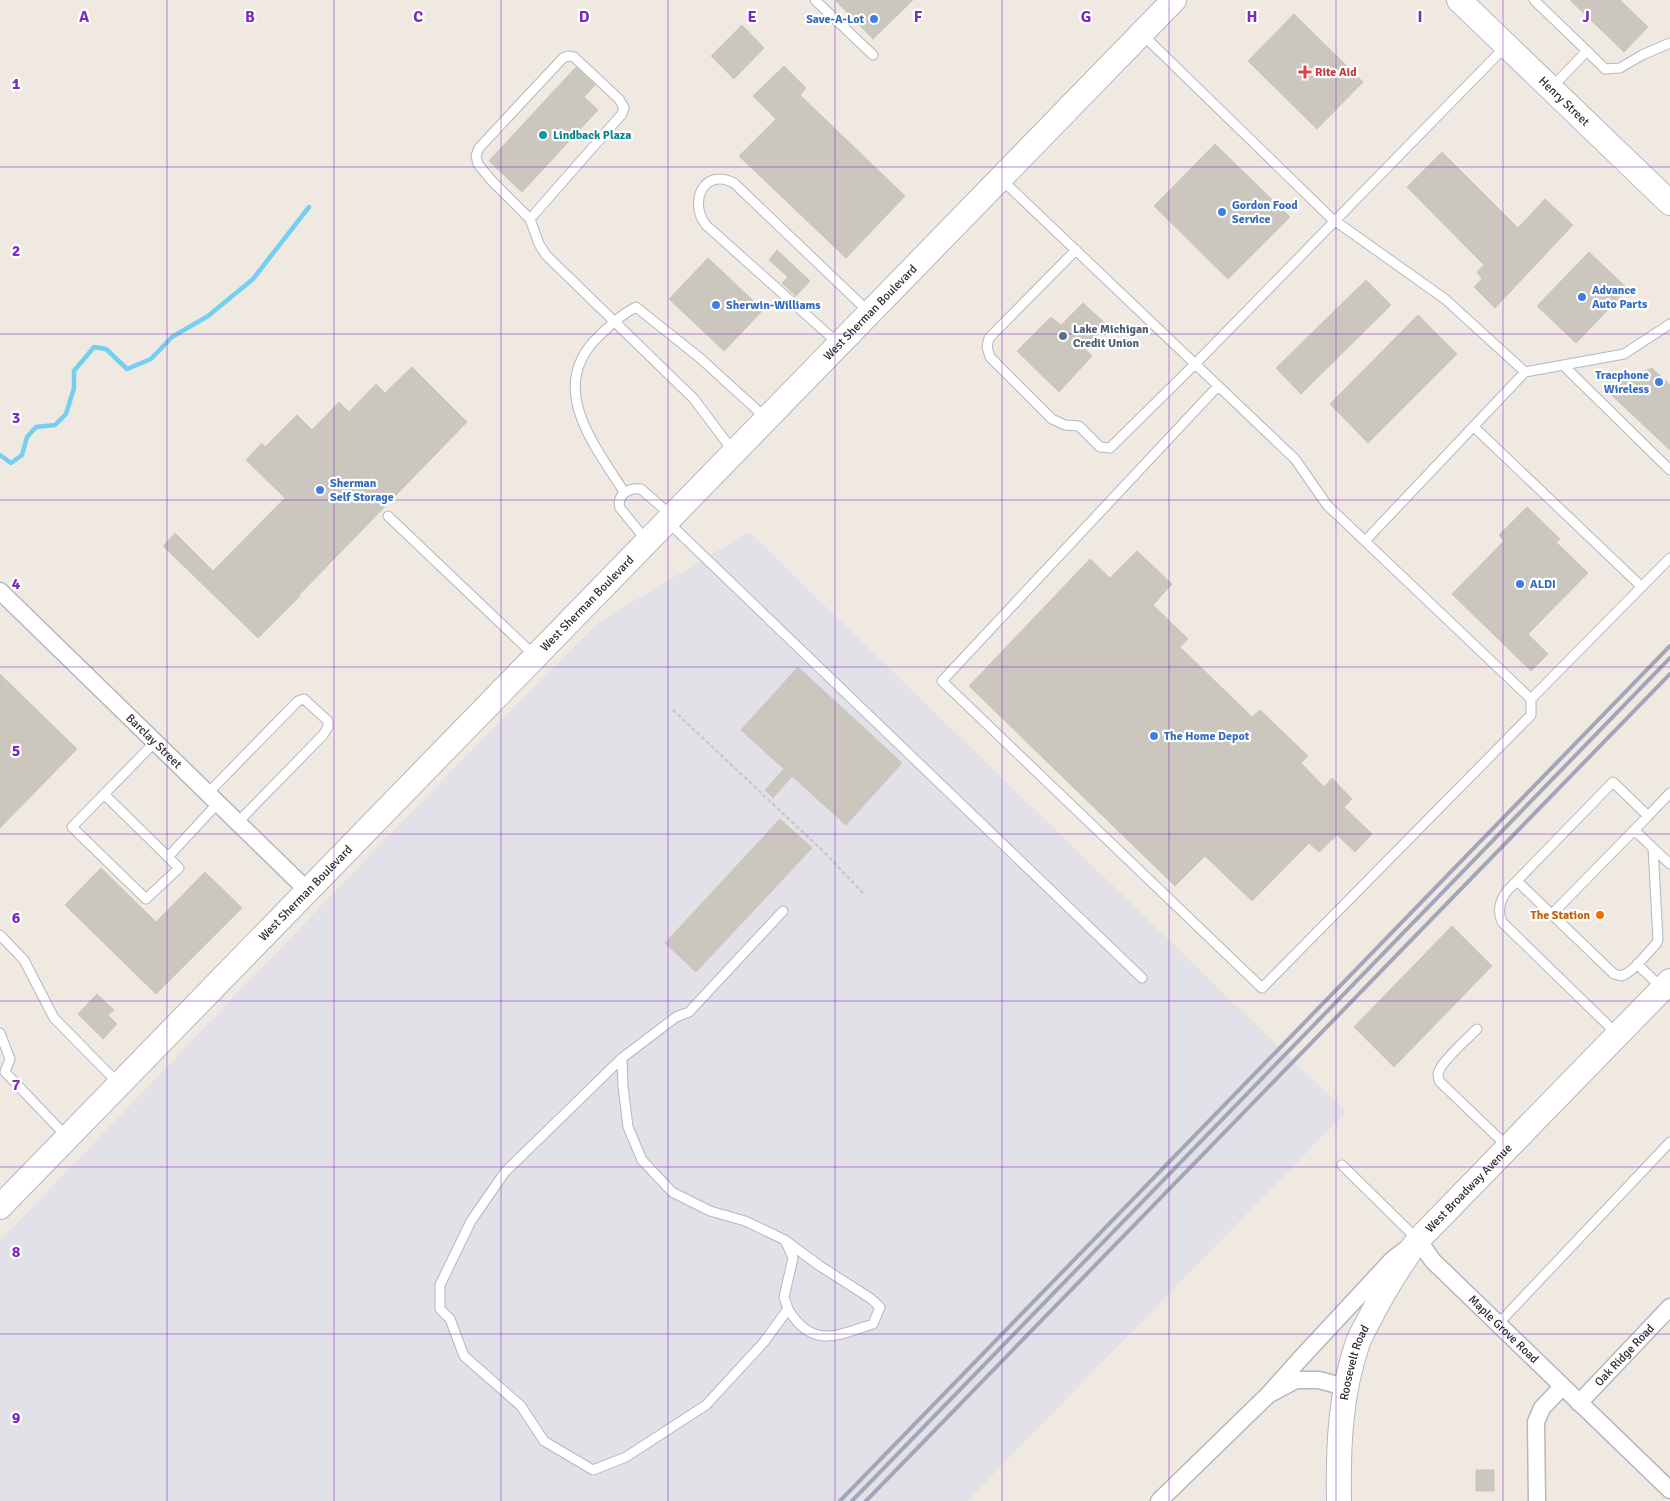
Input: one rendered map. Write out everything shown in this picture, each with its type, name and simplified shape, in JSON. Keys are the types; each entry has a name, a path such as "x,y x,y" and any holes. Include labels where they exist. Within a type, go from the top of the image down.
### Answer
{"main road":[{"name":"West Sherman Boulevard","path":"0,1207 1174,0"},
{"name":"Henry Street","path":"1459,0 1670,203"},
{"name":"West Broadway Avenue","path":"1418,1240 1666,985"},
{"name":"Roosevelt Road","path":"1339,1501 1340,1438 1345,1387 1358,1340 1379,1300 1418,1240"}],"street":[{"name":"Barclay Street","path":"0,591 308,891"},
{"name":"Maple Grove Road","path":"1418,1240 1433,1261 1670,1490"},
{"name":"West Broadway Avenue","path":"1159,1501 1268,1395 1393,1259 1418,1240"},
{"name":"Oak Ridge Road","path":"1579,1403 1670,1307"},
{"name":"West Broadway Avenue","path":"1268,1395 1296,1380 1319,1380 1345,1387"},
{"path":"1537,1501 1536,1422 1542,1408 1562,1387"}],"lane":[{"path":"815,0 873,55"},
{"path":"1534,0 1605,69 1620,68 1642,55 1670,43"},
{"path":"1142,34 1336,221 1445,299 1525,372"},
{"path":"1076,250 989,338 987,347 990,357 1052,419 1064,425 1079,426 1100,447 1110,448 1507,46"},
{"path":"1551,89 1587,51"},
{"path":"530,219 622,114 624,108 619,99 574,57 568,56 563,58 479,148 476,156 478,164 491,180 530,219 539,244 546,255 694,399 734,453"},
{"path":"840,344 706,224 701,218 698,209 698,198 702,188 707,183 717,179 726,178 734,183 870,313"},
{"path":"1001,179 1295,459 1327,505 1531,699"},
{"path":"624,492 589,436 578,412 575,393 576,371 582,357 591,343 626,312 636,307 700,358 767,419"},
{"path":"1366,541 1525,372 1624,354 1670,324"},
{"path":"1563,365 1670,470"},
{"path":"1218,386 942,680 1262,988 1531,716 1531,699 1670,558"},
{"path":"1474,427 1642,587"},
{"path":"648,542 620,508 620,497 624,492 634,488 641,489 1142,978"},
{"path":"388,516 536,657"},
{"path":"168,857 213,798 298,701 304,699 328,720 328,727 238,822"},
{"path":"104,794 179,868 146,899 72,828 104,794 155,742"},
{"path":"1618,1034 1502,922 1500,902 1507,891 1613,782 1648,816"},
{"path":"1552,914 1670,793"},
{"path":"1634,830 1670,864"},
{"path":"1517,881 1614,974 1617,976 1625,975 1658,940 1653,848"},
{"path":"783,911 689,1012 676,1017 622,1058 505,1172 471,1221 440,1285 440,1309 450,1319 464,1356 521,1406 544,1441 593,1470 626,1457 706,1405 764,1342 788,1308"},
{"path":"0,935 24,960 54,1018 120,1084"},
{"path":"1637,964 1666,985"},
{"path":"1477,1029 1441,1066 1438,1078 1508,1148"},
{"path":"0,1033 10,1059 4,1072 68,1137"},
{"path":"622,1058 628,1127 642,1160 672,1192 710,1211 745,1222 785,1240 820,1266 870,1298 880,1307 873,1324 837,1335 814,1335 796,1322 784,1297 793,1258 785,1240"},
{"path":"1498,1324 1670,1142"},
{"name":"Maple Grove Road","path":"1342,1165 1418,1240"}],"path":[{"path":"673,710 816,845 864,894"}],"shaded area":[{"path":"749,532 1346,1112 967,1501 0,1501 0,1241 338,888 599,622"}],"building":[{"name":"Save-A-Lot","path":"835,0 913,0 873,39"},
{"path":"1570,0 1620,0 1648,27 1624,52"},
{"name":"Rite Aid","path":"1294,14 1363,82 1317,129 1248,61"},
{"path":"742,25 764,48 734,79 711,56"},
{"path":"784,66 806,88 800,95 905,196 846,258 739,156 776,119 753,96"},
{"name":"Lindback Plaza","path":"576,67 595,85 584,97 598,110 522,192 489,161"},
{"name":"Gordon Food Service","path":"1215,144 1290,217 1228,279 1154,206"},
{"path":"1442,152 1518,228 1545,199 1573,225 1495,308 1474,287 1482,279 1477,272 1484,265 1407,187"},
{"path":"777,250 810,281 796,296 782,283 788,277 769,260"},
{"name":"Advance Auto Parts","path":"1589,252 1628,289 1576,343 1537,306"},
{"name":"Sherwin-Williams","path":"708,258 763,310 724,351 669,299"},
{"path":"1366,280 1391,305 1301,394 1276,368"},
{"name":"Lake Michigan Credit Union","path":"1083,303 1107,325 1084,348 1092,356 1059,392 1017,351 1051,317 1061,325"},
{"path":"1418,315 1457,354 1368,443 1330,404"},
{"path":"412,367 467,422 258,638 163,546 175,533 213,571 285,498 246,460 262,443 265,447 297,415 312,430 339,402 349,412 376,384 385,393"},
{"path":"1652,368 1670,385 1670,450 1604,388"},
{"name":"ALDI","path":"1527,507 1560,539 1556,542 1588,573 1528,634 1548,654 1531,671 1452,594 1504,541 1499,535"},
{"name":"The Home Depot","path":"1137,551 1172,584 1153,605 1188,639 1180,647 1252,717 1260,710 1308,756 1301,763 1324,787 1332,778 1352,799 1344,807 1372,834 1355,852 1337,835 1319,852 1309,843 1252,901 1205,856 1175,886 969,686 1090,559 1110,578"},
{"path":"798,667 902,763 846,825 792,776 773,798 765,790 784,769 741,730"},
{"path":"0,674 77,749 0,828"},
{"path":"780,819 812,848 696,972 665,943"},
{"path":"101,868 156,922 205,872 242,908 156,994 65,905"},
{"path":"1452,926 1492,966 1394,1067 1354,1027"},
{"path":"97,994 114,1010 108,1015 117,1024 103,1039 78,1014"},
{"path":"1476,1470 1494,1470 1494,1491 1476,1491"}],"waterway":[{"path":"0,455 11,463 22,455 27,437 36,427 55,425 66,414 74,388 74,371 94,347 106,349 127,369 151,359 172,337 208,316 253,279 309,207"}],"railway":[{"path":"840,1501 1670,646"},
{"path":"852,1501 1670,658"},
{"path":"866,1501 1670,674"}],"place":[{"name":"Save-A-Lot","path":"874,19"},
{"name":"Rite Aid","path":"1305,72"},
{"name":"Lindback Plaza","path":"543,135"},
{"name":"Gordon Food Service","path":"1222,212"},
{"name":"Advance Auto Parts","path":"1582,297"},
{"name":"Sherwin-Williams","path":"716,305"},
{"name":"Lake Michigan Credit Union","path":"1063,336"},
{"name":"Tracphone Wireless","path":"1659,382"},
{"name":"Sherman Self Storage","path":"320,490"},
{"name":"ALDI","path":"1520,584"},
{"name":"The Home Depot","path":"1154,736"},
{"name":"The Station","path":"1600,915"}]}
